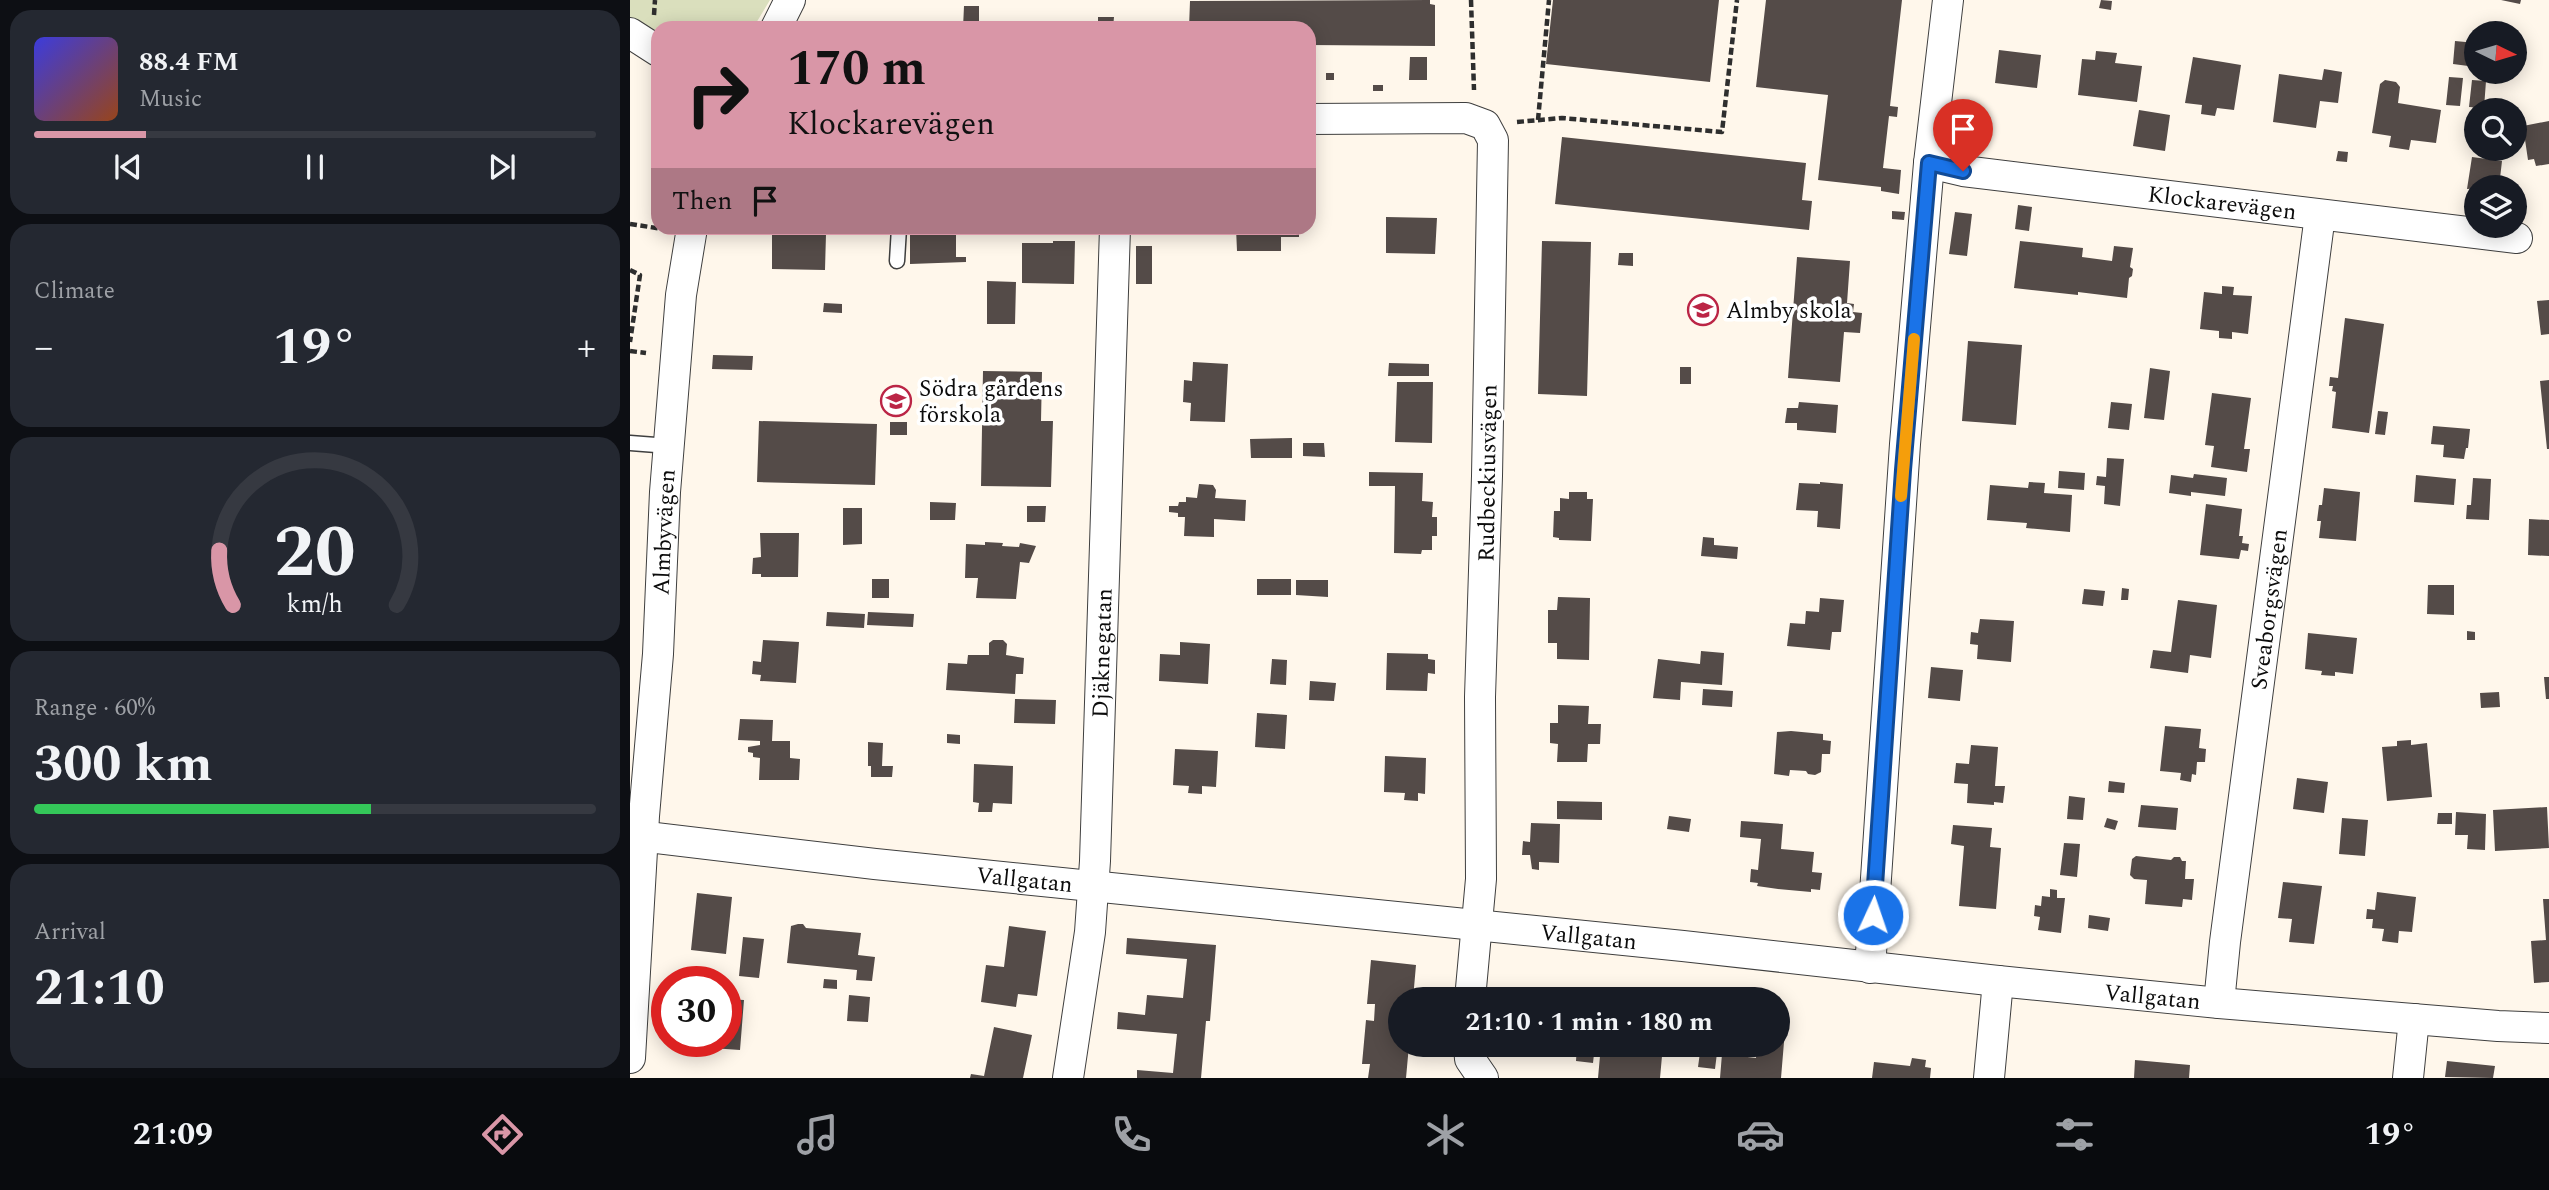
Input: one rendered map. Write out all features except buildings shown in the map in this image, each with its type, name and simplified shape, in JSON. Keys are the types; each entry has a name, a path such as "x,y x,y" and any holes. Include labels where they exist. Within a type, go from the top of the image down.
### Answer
{"street":[{"path":"780,21 790,0"},
{"path":"1870,968 1904,457 1929,163 1948,0"},
{"path":"630,33 651,46"},
{"path":"1316,119 1466,118 1480,123"},
{"name":"Rudbeckiusvägen","path":"1471,987 1481,879 1480,697 1493,139 1480,123"},
{"name":"Klockarevägen","path":"1929,163 1963,171 2464,232"},
{"name":"Sveaborgsvägen","path":"2219,1003 2320,215"},
{"name":"Almbyvägen","path":"630,1058 636,837 657,654 681,295 691,235"},
{"name":"Djäknegatan","path":"1068,1078 1090,932 1093,886 1115,235"},
{"name":"Vallgatan","path":"636,837 1998,981 2219,1003 2549,1028"},
{"path":"1989,1078 1998,981"},
{"path":"2408,1078 2414,1019"},
{"path":"1471,1057 1483,1078"}],"lane":[{"path":"897,261 899,235"},
{"path":"630,443 669,446"}],"path":[{"path":"1471,0 1480,123 1562,118 1722,132 1737,0"},
{"path":"1538,120 1549,0"},
{"path":"630,270 640,275 630,342"}],"green space":[{"path":"630,0 770,0 757,21 651,21 651,38 630,27"}],"slow traffic":[{"path":"1901,496 1914,339"}],"place":[{"name":"Almby skola","path":"1703,310"},
{"name":"Södra gårdens förskola","path":"896,401"}],"route":[{"path":"1873,915 1903,470 1929,163 1963,171"}]}
